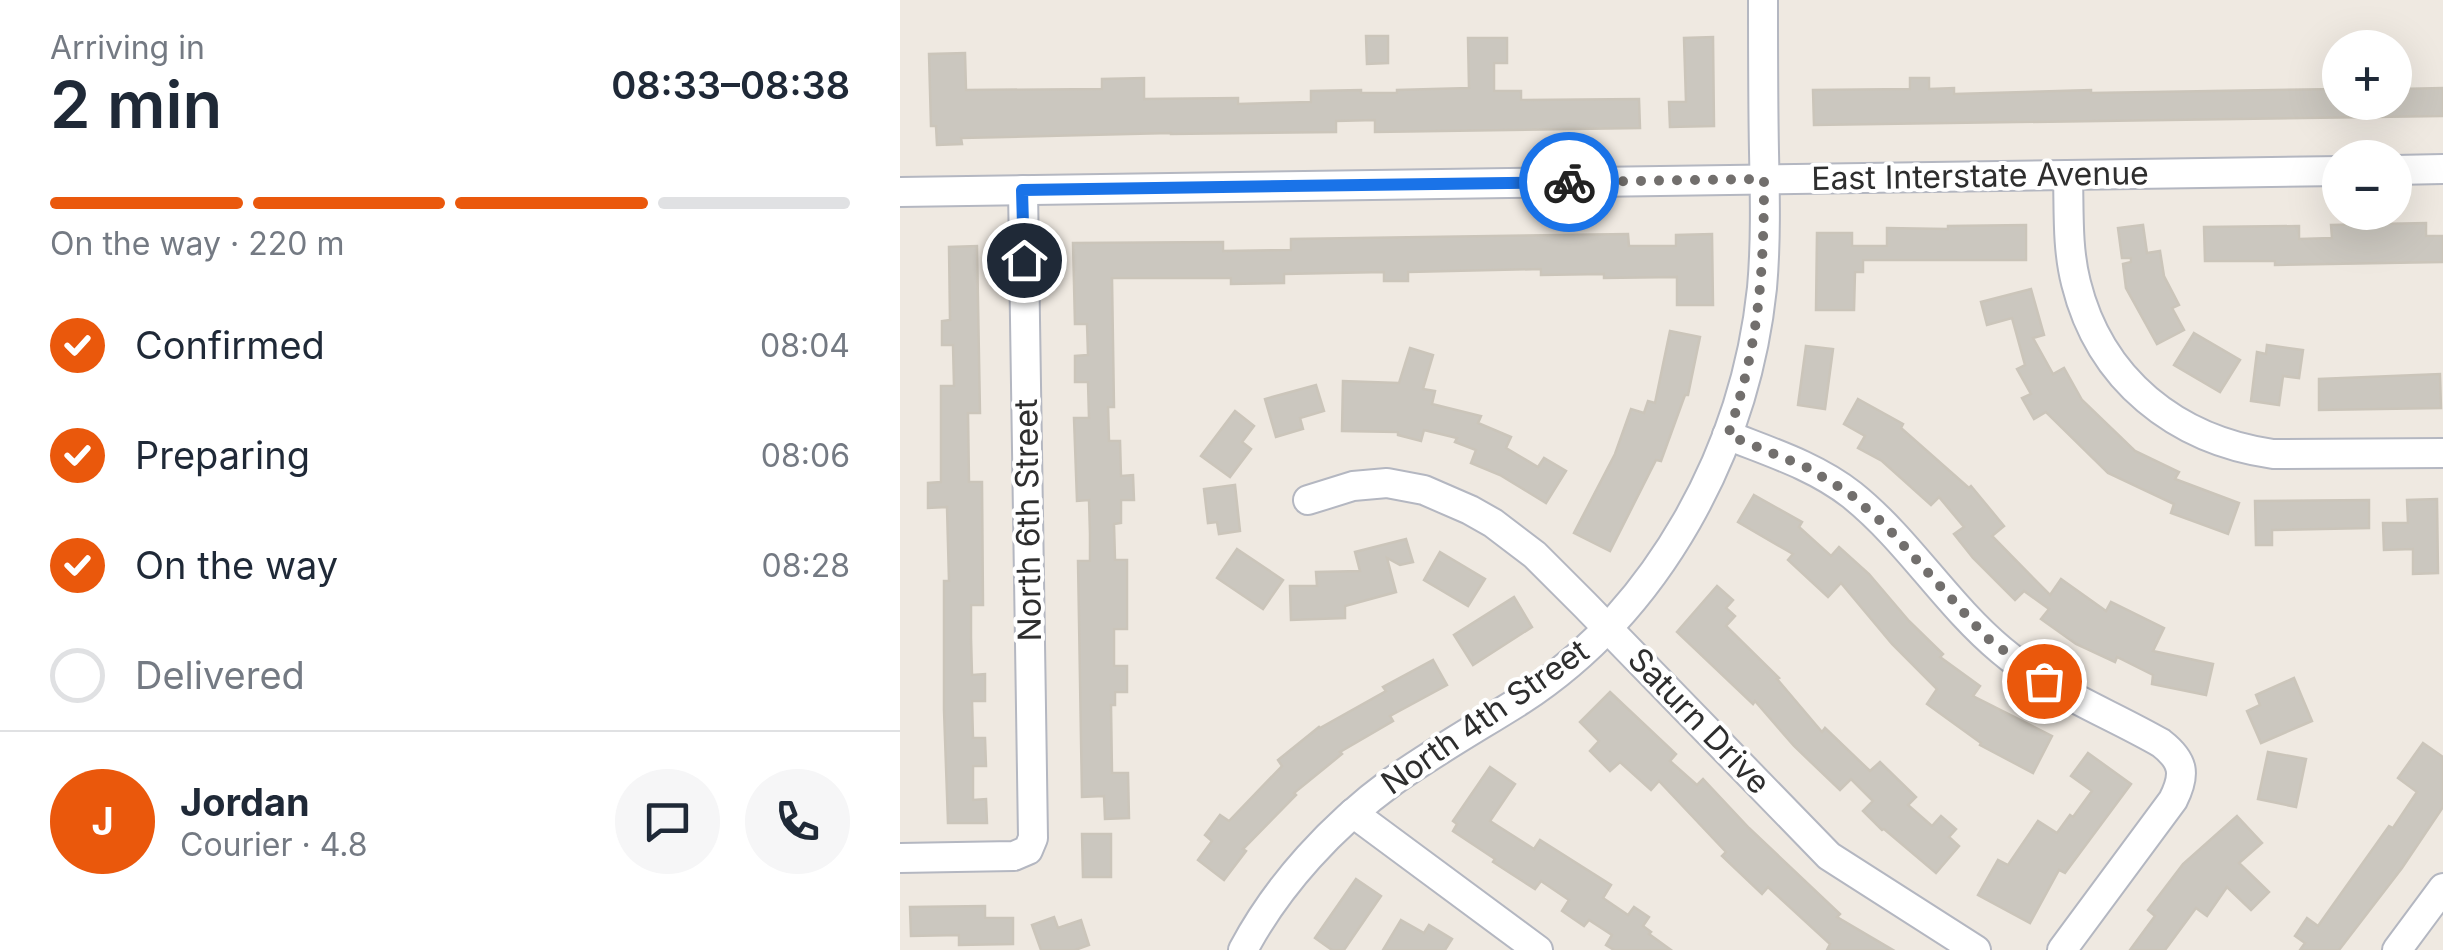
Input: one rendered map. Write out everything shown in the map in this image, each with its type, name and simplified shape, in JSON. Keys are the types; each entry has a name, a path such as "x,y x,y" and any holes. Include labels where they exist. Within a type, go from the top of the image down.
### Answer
{"street":[{"name":"North 4th Street","path":"1243,950 1288,882 1353,814 1414,767 1546,681 1586,649 1668,552 1700,497 1728,435 1745,382 1758,316 1764,261 1763,0"},
{"path":"2412,170 2443,169"},
{"name":"East Interstate Avenue","path":"900,192 2322,171"},
{"path":"2068,175 2071,255 2090,325 2131,384 2165,414 2208,438 2252,451 2293,456 2443,453"},
{"name":"North 6th Street","path":"900,858 1007,857 1028,850 1034,831 1022,190"},
{"path":"1728,435 1806,467 1849,493 1886,526 1971,622 2004,652 2066,694 2161,743 2180,762 2182,776 2172,800 2062,950"},
{"name":"Saturn Drive","path":"1308,500 1353,486 1387,483 1424,490 1449,500 1515,539 1608,627 1829,856 1976,950"},
{"path":"1353,814 1538,950"},
{"path":"2397,950 2443,888"}],"building":[{"path":"1366,36 1388,36 1388,63 1367,64"},
{"path":"1713,37 1714,126 1670,127 1669,102 1686,102 1684,38"},
{"path":"1468,38 1507,38 1507,63 1494,63 1494,91 1521,91 1521,100 1639,99 1640,128 1375,132 1375,120 1336,121 1336,132 961,138 962,144 937,145 936,126 931,126 929,54 965,53 966,90 1102,89 1102,79 1144,78 1144,99 1238,98 1238,104 1311,102 1311,91 1397,93 1469,88"},
{"path":"1910,78 1929,78 1929,89 1954,88 1954,94 2322,89 2322,118 1814,125 1813,90 1910,89"},
{"path":"2443,88 2443,116 2412,116 2412,89"},
{"path":"2412,223 2426,223 2426,236 2443,236 2443,262 2275,265 2275,261 2205,261 2204,227 2299,226 2299,239 2332,238 2331,230 2412,230"},
{"path":"2026,225 2026,260 1863,260 1863,272 1855,272 1854,310 1816,310 1817,233 1852,233 1852,246 1887,246 1887,228"},
{"path":"2143,225 2147,253 2160,251 2164,276 2179,305 2172,308 2184,330 2157,344 2126,288 2123,264 2131,262 2131,258 2122,258 2118,228"},
{"path":"1628,234 1629,246 1676,246 1676,235 1712,234 1713,305 1677,305 1677,277 1541,275 1541,269 1408,272 1408,281 1384,281 1384,272 1284,274 1284,283 1231,284 1231,278 1112,278 1114,407 1108,407 1109,441 1120,441 1121,476 1133,475 1134,500 1121,500 1121,523 1114,524 1115,560 1127,560 1127,629 1114,629 1114,666 1127,666 1127,692 1115,692 1115,705 1111,705 1112,773 1128,773 1129,818 1105,819 1104,796 1082,797 1078,561 1090,561 1090,534 1089,500 1077,501 1074,418 1089,418 1088,382 1075,382 1075,356 1088,355 1087,324 1075,324 1073,243 1223,242 1223,251 1291,250 1291,239"},
{"path":"977,246 980,413 968,413 969,482 982,482 983,605 971,605 971,638 972,675 985,674 985,701 972,701 973,738 985,738 986,766 973,766 973,800 986,799 987,823 948,823 944,710 944,581 949,581 947,507 928,508 928,483 941,482 941,386 954,386 953,345 942,345 942,321 950,320 949,247"},
{"path":"2031,289 2044,335 2033,338 2053,374 2064,368 2082,400 2135,451 2179,472 2175,479 2239,503 2228,534 2171,513 2174,504 2108,473 2046,412 2034,419 2022,398 2031,394 2017,369 2025,365 2012,318 1987,325 1981,302"},
{"path":"1670,331 1700,337 1688,395 1661,461 1656,460 1610,551 1574,533 1615,454 1631,409 1644,413 1648,401 1655,403"},
{"path":"2194,333 2240,360 2220,392 2174,365"},
{"path":"2267,345 2303,350 2299,378 2283,376 2279,405 2251,401 2257,352 2266,354"},
{"path":"1806,346 1833,349 1825,409 1798,405"},
{"path":"1410,348 1433,355 1423,389 1435,391 1432,404 1481,416 1478,423 1511,437 1506,448 1538,467 1544,458 1566,471 1546,503 1500,475 1471,463 1476,450 1455,442 1457,438 1424,430 1421,441 1398,432 1342,431 1343,381 1399,383"},
{"path":"2440,374 2441,408 2319,410 2319,379"},
{"path":"1316,385 1324,411 1300,418 1303,429 1276,437 1265,399"},
{"path":"1858,399 1903,424 1901,428 1971,486 2004,526 1992,536 2050,595 2061,579 2106,611 2111,602 2164,628 2153,651 2213,664 2206,695 2152,684 2153,675 2117,657 2115,662 2076,644 2041,619 2049,609 2024,591 2015,600 1954,534 1964,527 1939,497 1931,505 1882,461 1858,448 1865,436 1844,424"},
{"path":"1235,411 1254,426 1242,442 1251,449 1230,477 1201,456"},
{"path":"1235,485 1240,531 1219,534 1217,522 1208,523 1204,489"},
{"path":"1754,495 1802,522 1799,527 1831,556 1839,547 1869,574 1943,654 1940,657 1980,686 1973,696 2052,736 2033,773 1980,745 1927,704 1937,689 1892,644 1841,583 1828,597 1788,560 1793,554 1738,522"},
{"path":"2437,499 2438,573 2413,574 2413,549 2384,550 2383,523 2408,523 2407,500"},
{"path":"2369,500 2369,528 2272,530 2272,545 2256,545 2255,501"},
{"path":"1406,539 1413,562 1400,565 1387,558 1396,592 1345,606 1345,618 1291,620 1290,586 1317,586 1316,572 1360,571 1355,552"},
{"path":"1237,549 1283,580 1263,609 1217,578"},
{"path":"1440,552 1485,579 1468,606 1424,580"},
{"path":"1717,586 1733,600 1726,608 1735,616 1726,626 1779,678 1822,732 1825,728 1870,771 1880,762 1916,797 1908,805 1932,826 1941,816 1956,829 1949,837 1959,846 1936,873 1863,811 1873,801 1851,779 1840,790 1755,701 1753,704 1677,632"},
{"path":"1514,597 1532,627 1473,665 1454,635"},
{"path":"1433,660 1447,685 1390,716 1393,721 1340,752 1294,793 1243,849 1246,851 1224,880 1198,860 1212,841 1205,835 1220,815 1229,821 1282,766 1278,760 1319,727"},
{"path":"2294,678 2312,721 2261,743 2247,711 2260,705 2256,695"},
{"path":"1610,692 1676,754 1670,761 1697,785 1703,779 1840,914 1837,917 1893,950 1827,950 1830,944 1768,887 1762,894 1722,856 1726,852 1659,781 1651,790 1620,762 1610,771 1590,751 1599,741 1580,722"},
{"path":"2423,743 2443,757 2443,807 2339,950 2300,950 2305,943 2295,936 2307,918 2318,926 2417,792 2398,778"},
{"path":"2268,752 2306,759 2296,807 2258,799"},
{"path":"2088,753 2131,784 2065,873 2059,870 2030,923 1978,895 1998,860 2008,865 2038,821 2057,833 2070,815 2073,817 2092,791 2071,776"},
{"path":"1490,767 1515,784 1490,821 1534,849 1540,840 1611,885 1603,898 1628,915 1634,907 1649,917 1643,926 1671,950 1614,950 1606,945 1612,935 1589,920 1584,926 1562,911 1569,900 1541,881 1535,889 1453,831 1457,824 1453,821"},
{"path":"2237,816 2262,843 2239,863 2269,892 2251,910 2227,887 2207,916 2196,908 2165,950 2130,950 2155,916 2148,910 2183,864"},
{"path":"1082,834 1111,834 1111,877 1083,877"},
{"path":"1356,879 1381,896 1344,950 1332,950 1315,938"},
{"path":"985,906 985,918 1013,918 1013,944 959,945 959,935 911,936 910,907"},
{"path":"1054,917 1058,928 1081,920 1089,945 1075,950 1041,950 1032,925"},
{"path":"1401,920 1424,933 1429,925 1452,939 1445,950 1383,950"}],"way so far":[{"path":"1569,182 1764,179 1762,288 1753,348 1728,435 1784,456 1849,493 1886,526 1986,637 2044,681"}],"route":[{"path":"1024,260 1022,190 1569,182"}]}
